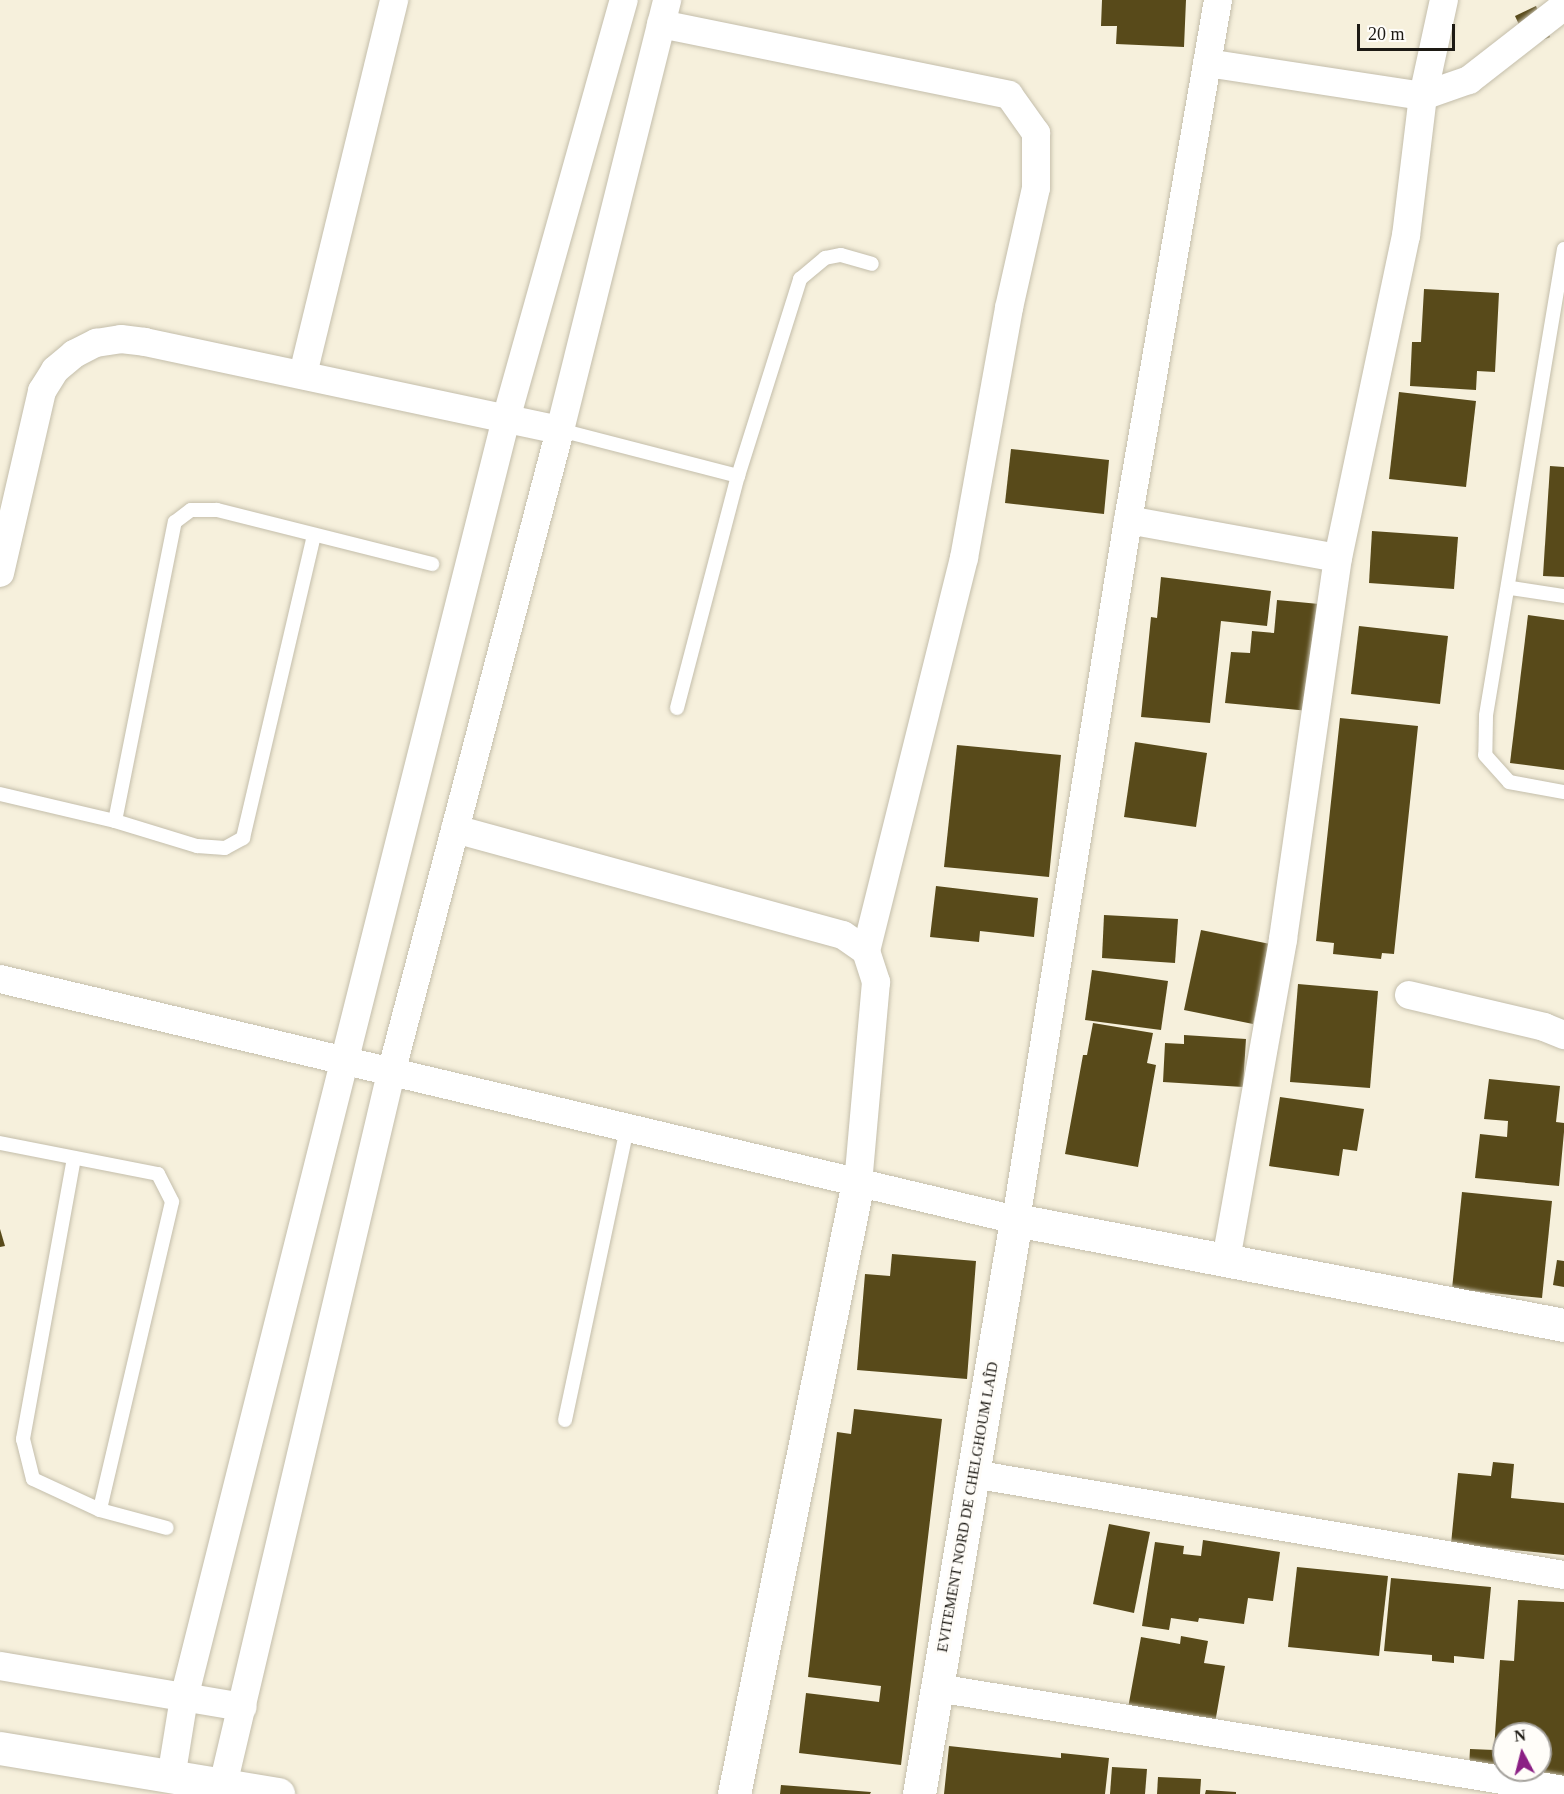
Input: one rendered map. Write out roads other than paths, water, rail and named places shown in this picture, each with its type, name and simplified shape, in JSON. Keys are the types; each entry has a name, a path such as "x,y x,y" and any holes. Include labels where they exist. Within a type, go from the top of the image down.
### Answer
{"main road":[{"path":"734,1794 858,1182"},
{"path":"1016,1220 1564,1325"},
{"name":"EVITEMENT NORD DE CHELGHOUM LAÎD","path":"919,1794 1016,1220"},
{"path":"0,1748 278,1794"}],"street":[{"path":"303,374 393,0"},
{"path":"171,1778 184,1698 506,419 624,0"},
{"path":"0,979 1016,1220 1128,520 1218,0"},
{"path":"1226,1260 1283,939 1338,558 1406,236 1423,96 1444,0"},
{"path":"1207,63 1423,96 1469,80 1564,6"},
{"path":"223,1785 392,1073 560,430 664,12 1009,95 1036,133 1036,188 1009,308 964,558 866,951 876,982 858,1182"},
{"path":"0,573 42,391 56,370 74,354 96,343 121,339 303,374 560,430"},
{"path":"1128,520 1338,558"},
{"path":"455,829 843,935 866,951"},
{"path":"1409,995 1564,1035"},
{"path":"974,1474 1564,1575"},
{"path":"0,1666 243,1707"},
{"path":"937,1688 1564,1790"}],"lane":[{"path":"1564,249 1511,588 1486,716 1485,755 1509,782 1564,792"},
{"path":"677,708 738,476 800,279 810,266 825,258 841,255 872,264"},
{"path":"560,430 738,476"},
{"path":"115,821 176,522 191,510 217,510 432,564"},
{"path":"0,794 115,821 197,846 225,848 243,838 314,535"},
{"path":"1511,588 1564,596"},
{"path":"565,1420 627,1128"},
{"path":"0,1143 158,1174 172,1202 100,1510"},
{"path":"74,1158 22,1439 33,1479 100,1510 167,1528"}]}
